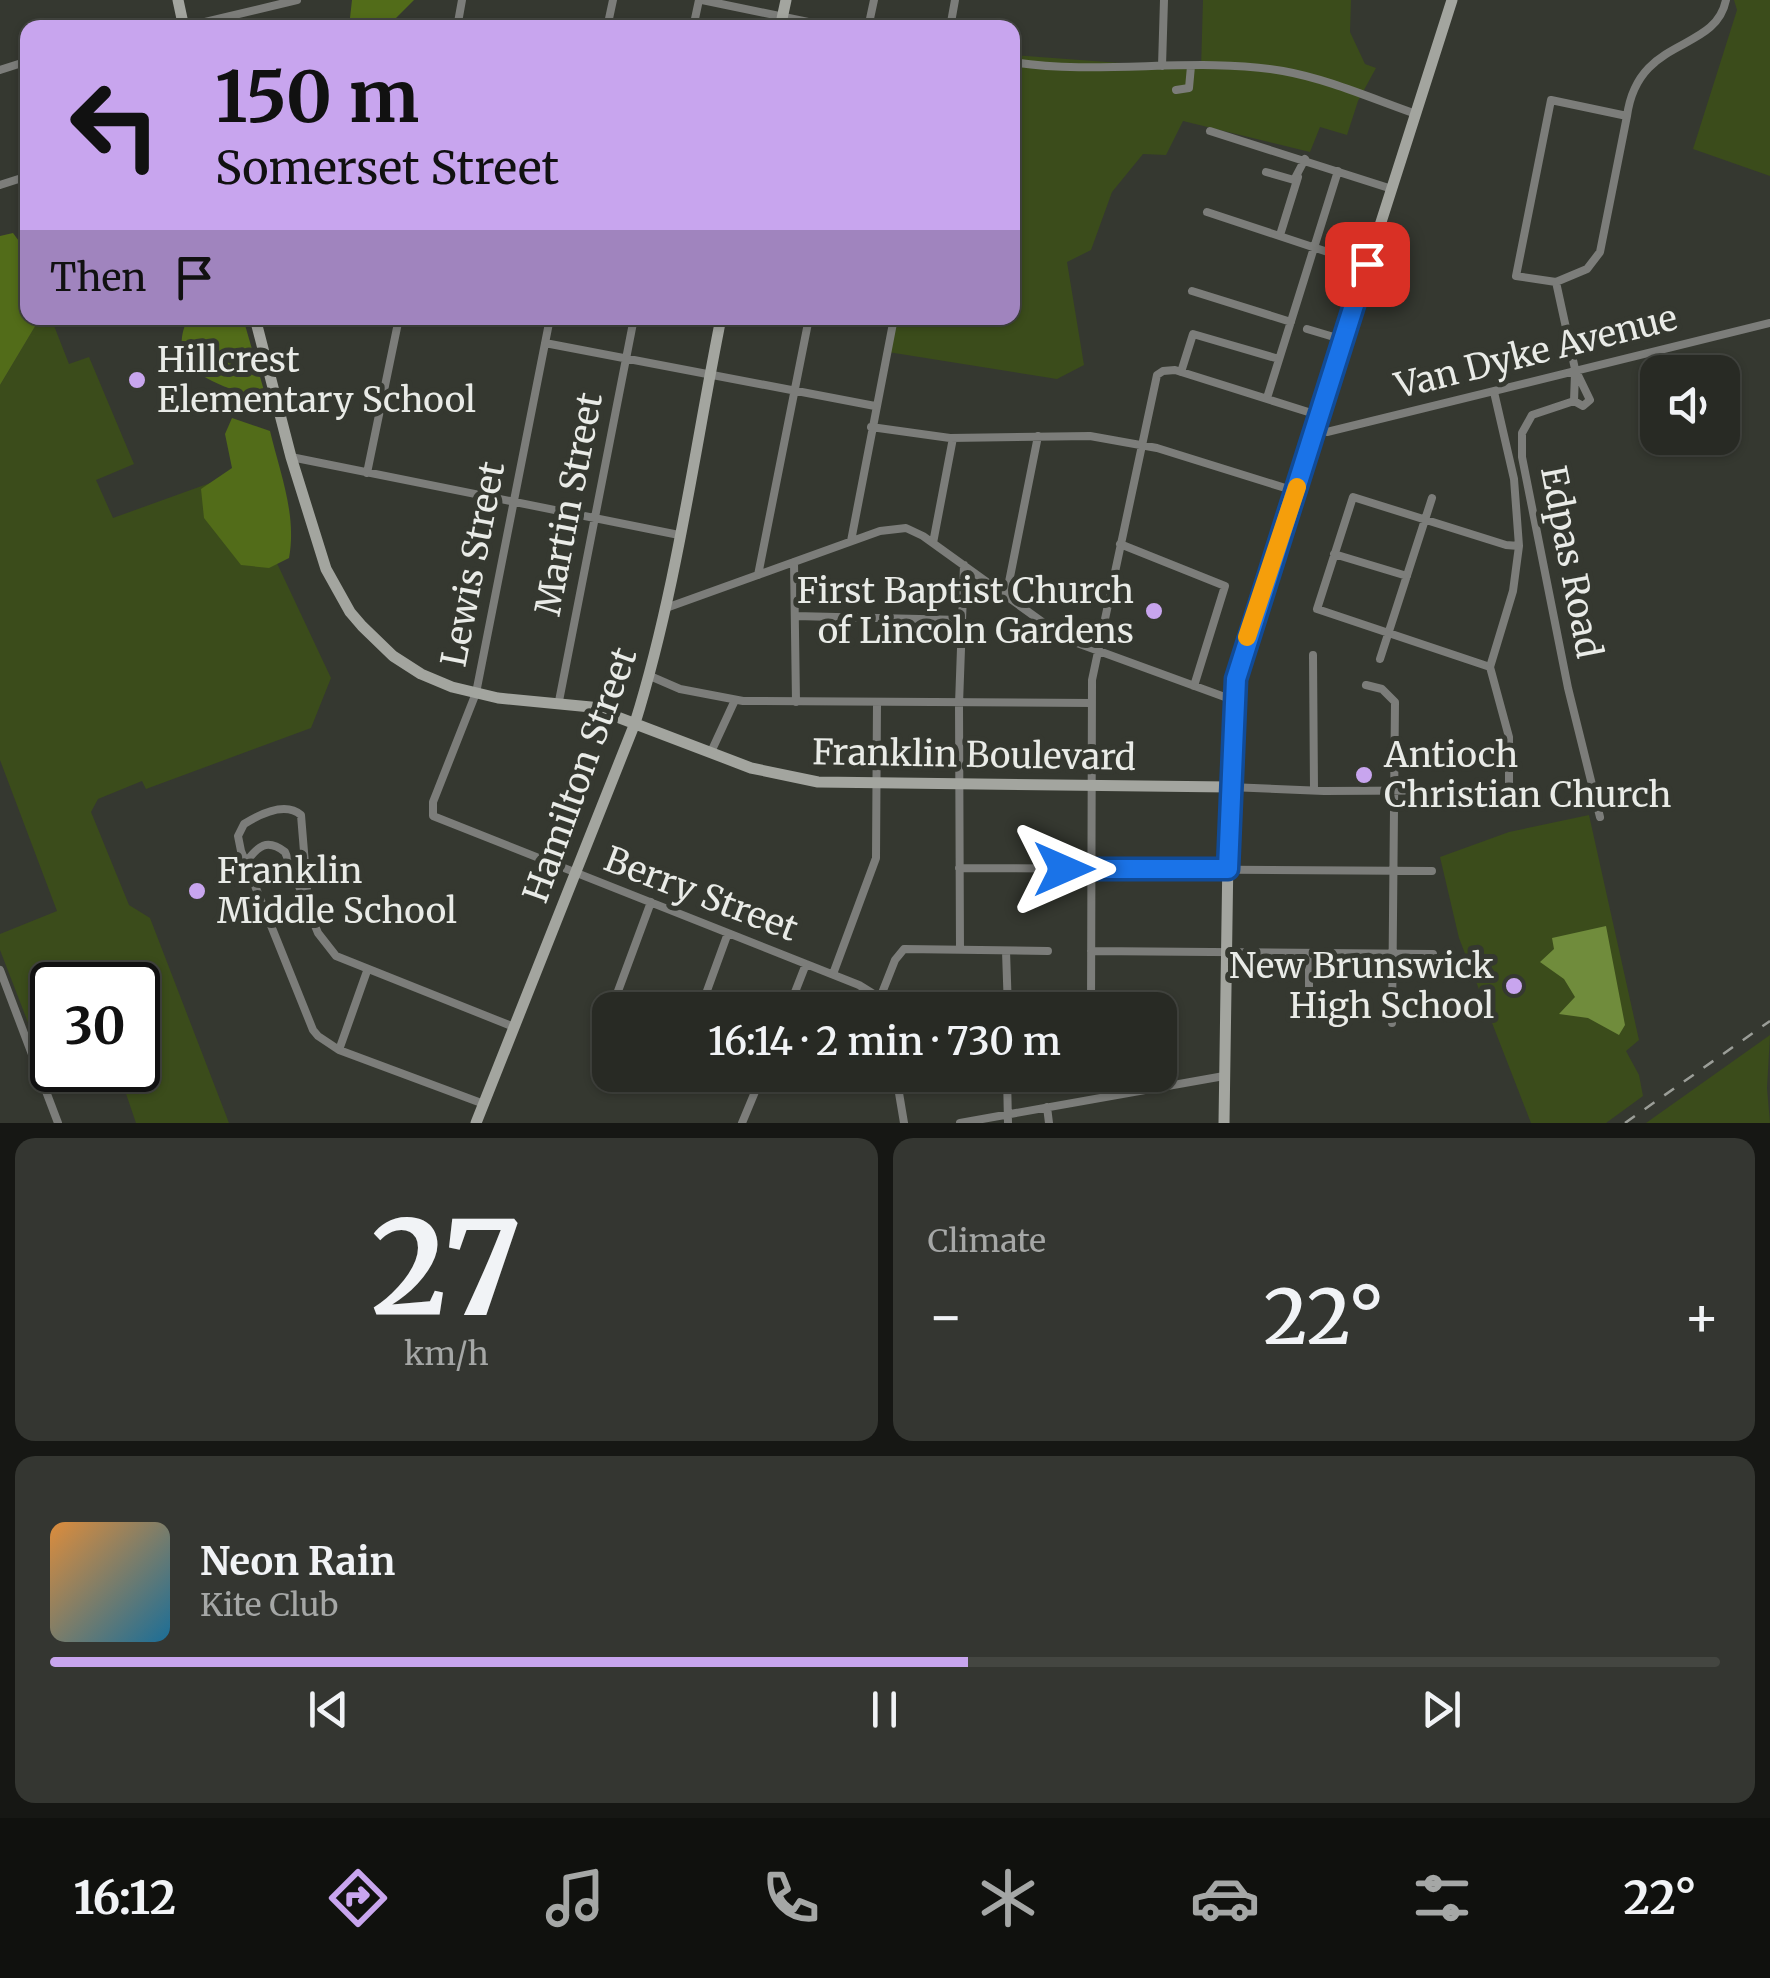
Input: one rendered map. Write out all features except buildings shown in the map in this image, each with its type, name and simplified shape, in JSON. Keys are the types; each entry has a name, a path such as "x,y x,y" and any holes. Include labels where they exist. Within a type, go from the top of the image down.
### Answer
{"main road":[{"path":"1224,1123 1233,700 1248,632 1452,0"},
{"name":"Franklin Boulevard","path":"257,325 326,569 350,612 384,648 407,665 452,687 498,698 590,706 775,775 818,782 1229,786"},
{"name":"Hamilton Street","path":"476,1123 635,723 650,676 720,325"}],"street":[{"path":"216,20 297,0"},
{"path":"700,0 774,20"},
{"path":"1162,66 1164,0"},
{"path":"1628,116 1551,100 1516,276 1556,282 1587,269 1604,243 1628,116 1629,103 1643,72 1710,28 1721,16 1726,0"},
{"path":"1020,63 1054,67 1191,66 1283,71 1416,114"},
{"path":"1176,90 1189,88 1191,66"},
{"path":"1210,130 1392,189"},
{"path":"1280,235 1304,159"},
{"path":"1267,398 1338,171"},
{"path":"1266,172 1290,180 1298,177"},
{"path":"1207,212 1367,264"},
{"path":"1556,282 1575,369 1590,400 1583,406 1574,402 1575,369"},
{"path":"1192,291 1291,322"},
{"name":"Van Dyke Avenue","path":"1318,422 1327,432 1770,323"},
{"path":"368,473 398,325"},
{"name":"Lewis Street","path":"434,816 433,802 476,692 549,325"},
{"name":"Martin Street","path":"559,701 633,325"},
{"path":"758,576 807,325"},
{"path":"851,541 892,325"},
{"path":"1307,329 1344,340"},
{"path":"1181,372 1194,334 1280,359"},
{"path":"545,342 875,406"},
{"path":"1092,992 1092,703 1097,650 1159,373 1181,372 1267,398 1318,422"},
{"path":"1229,786 1509,790 1509,737 1490,668 1513,591 1520,546 1514,479 1494,392"},
{"name":"Edpas Road","path":"1574,402 1532,415 1522,433 1522,456 1568,688 1600,817"},
{"path":"871,427 953,438 1090,436 1141,445 1295,491"},
{"path":"1006,597 1038,436"},
{"path":"933,543 953,438"},
{"path":"291,456 679,534"},
{"path":"1490,668 1317,608 1353,497 1520,546"},
{"path":"1380,659 1432,498"},
{"path":"666,608 880,531 906,528 1066,638 1233,700"},
{"path":"1120,544 1225,586 1194,686"},
{"path":"1334,554 1407,576"},
{"path":"794,562 796,702"},
{"path":"960,949 959,704 964,566"},
{"path":"795,616 961,620"},
{"path":"1313,655 1314,790"},
{"path":"650,676 680,689 735,700 1092,703"},
{"path":"1366,685 1382,689 1394,698 1392,1024"},
{"path":"711,752 735,700"},
{"path":"833,974 874,870 878,702"},
{"path":"309,913 301,815 294,809 282,808 244,824 238,836 246,862 312,1030 339,1050 484,1104"},
{"name":"Berry Street","path":"434,816 873,992"},
{"path":"246,862 260,845 280,848 290,860 318,933 336,956 514,1027"},
{"path":"959,868 1432,871"},
{"path":"617,992 651,902"},
{"path":"707,992 728,933"},
{"path":"882,992 895,960 904,949 1048,951"},
{"path":"1006,951 1007,992"},
{"path":"1091,952 1433,954"},
{"path":"1309,955 1309,1014"},
{"path":"795,992 806,964"},
{"path":"0,970 58,1123"},
{"path":"339,1050 367,971"},
{"path":"960,1123 1008,1119 1046,1106 1224,1076"},
{"path":"742,1123 755,1092"},
{"path":"899,1092 904,1123"},
{"path":"1008,1092 1008,1119"},
{"path":"1046,1106 1049,1123"}],"shaded area":[{"path":"352,0 414,0 394,20 350,20"},
{"path":"1203,0 1351,0 1350,32 1365,64 1376,68 1358,101 1347,135 1320,127 1310,152 1183,121 1166,155 1143,154 1112,192 1091,250 1067,262 1084,365 1057,379 888,352 894,325 1020,325 1020,56 1201,69"},
{"path":"1734,0 1770,0 1770,176 1693,149 1737,10"},
{"path":"13,233 20,242 20,325 36,325 0,385 0,236"},
{"path":"36,325 54,325 69,364 89,357 134,464 96,480 113,518 235,474 331,678 311,728 146,789 142,781 98,799 91,812 129,905 150,918 229,1123 136,1123 125,1092 160,1092 160,962 30,962 30,1028 0,950 0,934 57,911 0,760 0,385"},
{"path":"186,325 245,325 267,401 202,376 183,353"},
{"path":"232,418 270,431 283,478 291,526 289,558 269,568 241,565 204,518 201,489 232,468 225,434"},
{"path":"1589,815 1639,1040 1626,1051 1639,1075 1643,1096 1606,1123 1531,1123 1459,938 1440,857 1509,832"},
{"path":"1606,926 1625,1025 1619,1035 1588,1018 1559,1014 1575,997 1564,979 1540,962 1554,949 1552,938"},
{"path":"1770,1035 1770,1123 1646,1123"}],"railway":[{"path":"1625,1123 1770,1021"}],"slow traffic":[{"path":"1247,637 1297,487"}],"place":[{"name":"Hillcrest Elementary School","path":"137,380"},
{"name":"First Baptist Church of Lincoln Gardens","path":"1154,611"},
{"name":"Antioch Christian Church","path":"1364,775"},
{"name":"Franklin Middle School","path":"197,891"},
{"name":"New Brunswick High School","path":"1514,986"}],"route":[{"path":"1064,869 1228,869 1230,749 1236,679 1367,264"}]}
